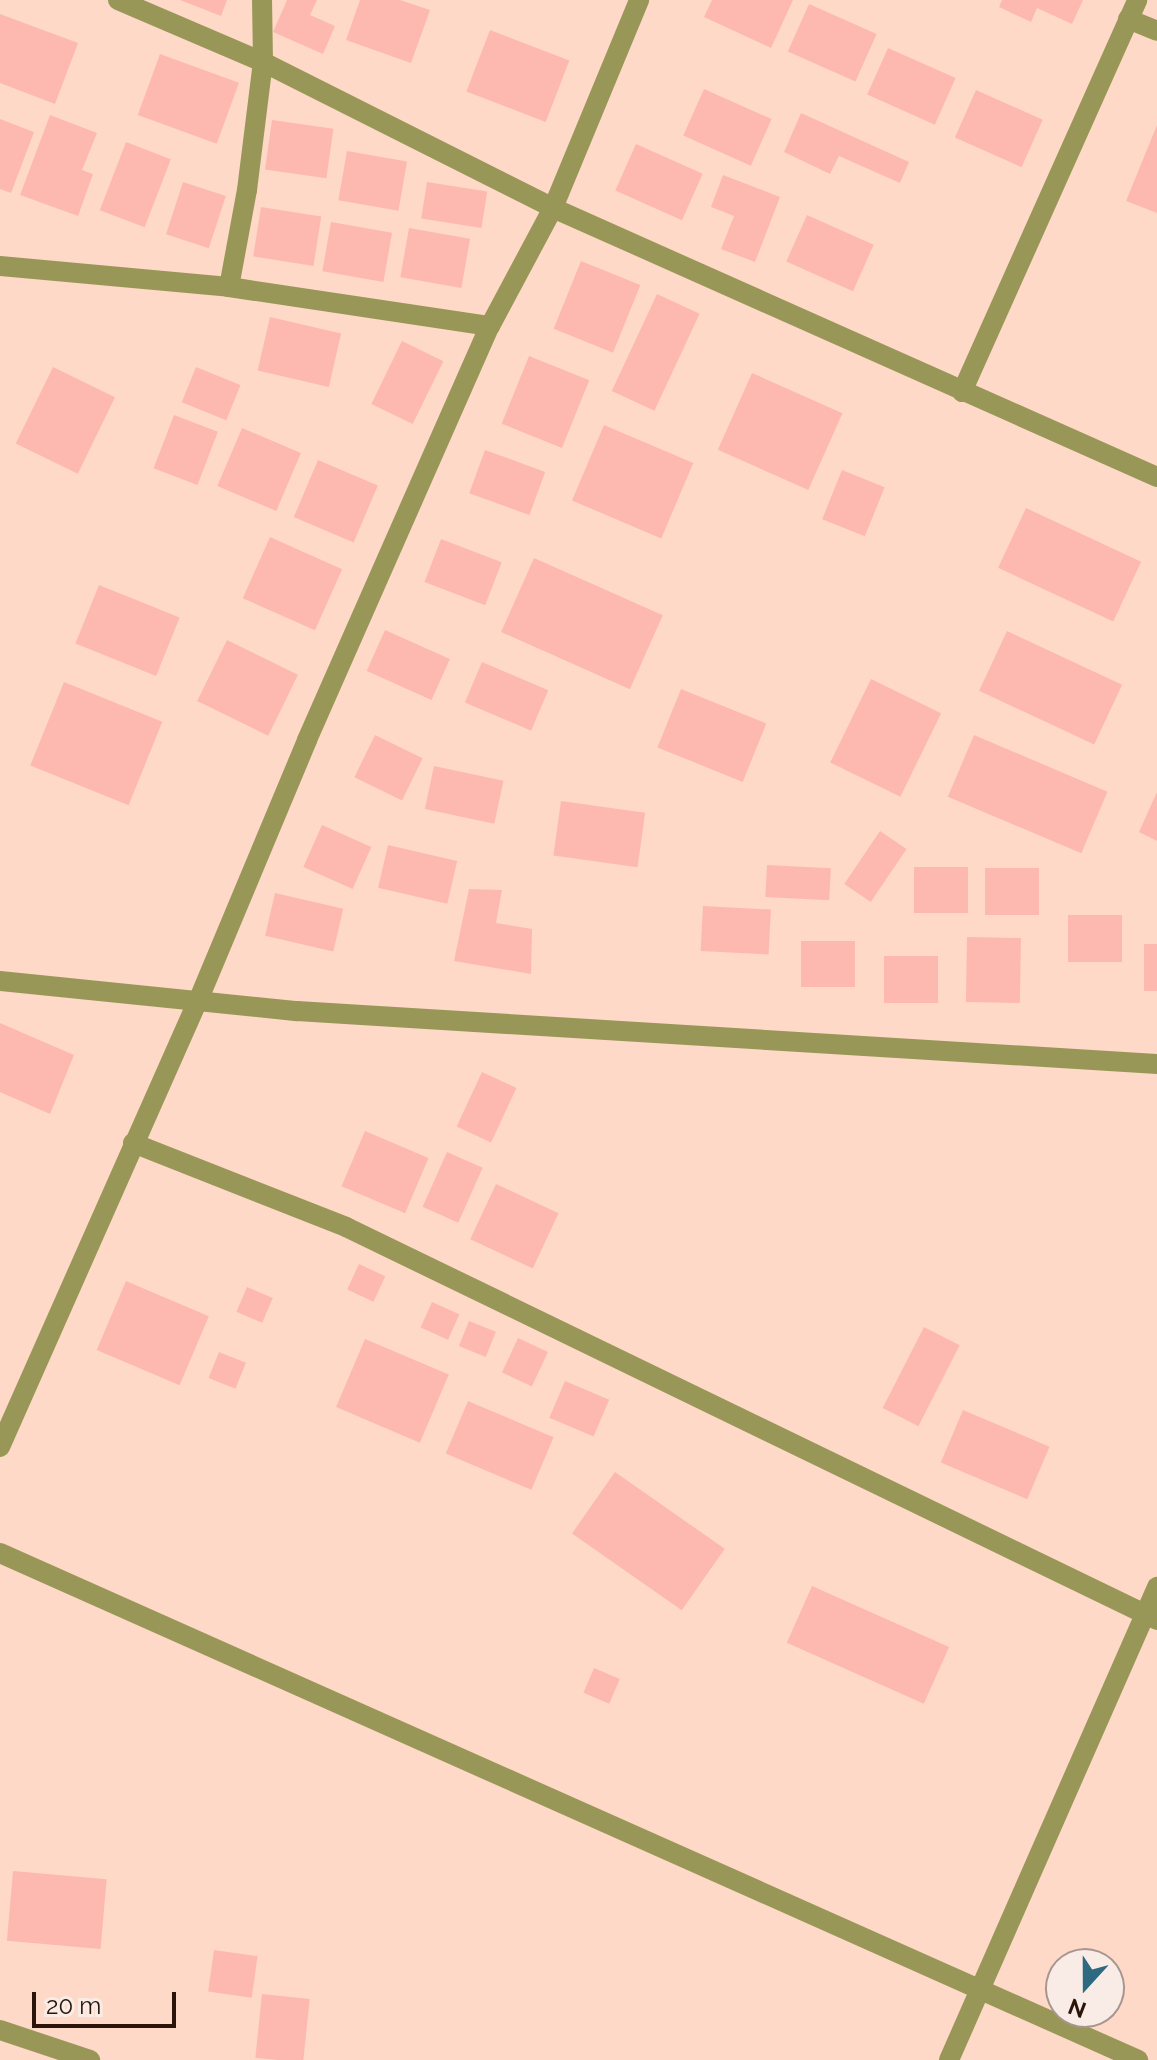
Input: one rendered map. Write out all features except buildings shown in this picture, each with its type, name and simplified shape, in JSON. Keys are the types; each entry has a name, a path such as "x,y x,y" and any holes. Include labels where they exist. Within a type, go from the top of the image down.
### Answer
{"street":[{"path":"118,0 263,62 553,208 1157,477"},
{"path":"229,287 247,190 263,62 262,0"},
{"path":"0,1447 198,1001 253,864 490,326 553,208 639,0"},
{"path":"962,392 1137,0"},
{"path":"1128,19 1157,31"},
{"path":"0,266 229,287 490,326"},
{"path":"0,981 297,1011 1157,1064"},
{"path":"133,1143 346,1227 1151,1617"},
{"path":"0,1553 1138,2060"},
{"path":"949,2060 1151,1617 1157,1587"},
{"path":"0,2030 90,2060"}]}
